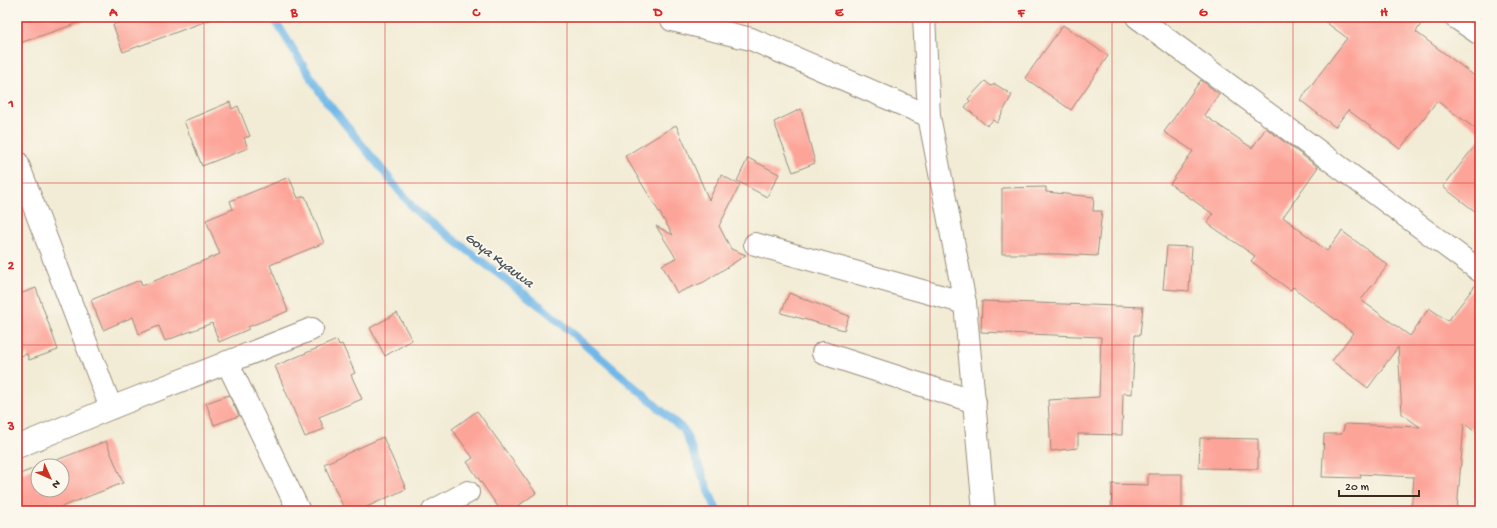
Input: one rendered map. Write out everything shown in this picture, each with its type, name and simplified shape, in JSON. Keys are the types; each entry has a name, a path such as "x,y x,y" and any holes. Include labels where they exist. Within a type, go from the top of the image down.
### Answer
{"street":[{"path":"924,17 929,116 965,303 984,511"},
{"path":"1137,17 1480,271"},
{"path":"1455,17 1480,34"},
{"path":"672,20 751,39 929,116"},
{"path":"17,162 111,408"},
{"path":"755,244 965,303"},
{"path":"17,447 111,408 312,329"},
{"path":"823,353 975,402"},
{"path":"227,362 298,511"},
{"path":"433,511 468,492"}],"building":[{"path":"17,17 84,17 84,21 17,44"},
{"path":"134,17 211,17 212,19 123,52 113,25"},
{"path":"1319,17 1425,17 1416,32 1480,80 1480,132 1437,101 1400,149 1348,110 1335,127 1300,100 1347,38"},
{"path":"1063,25 1108,56 1071,110 1025,78"},
{"path":"1201,80 1219,94 1204,115 1252,148 1266,128 1318,167 1283,217 1327,251 1342,231 1388,265 1361,300 1410,336 1429,308 1448,321 1477,283 1480,283 1480,436 1464,423 1457,511 1411,511 1414,477 1360,474 1361,478 1322,477 1324,434 1342,434 1345,424 1420,427 1402,414 1398,347 1368,388 1332,361 1353,333 1293,287 1290,290 1251,261 1255,256 1207,223 1213,214 1170,184 1193,151 1164,132"},
{"path":"985,81 991,86 995,84 1012,95 997,123 993,120 987,126 965,107 970,101 968,99"},
{"path":"230,102 232,109 238,106 250,136 244,138 248,148 202,166 184,121"},
{"path":"801,109 815,163 793,172 774,122"},
{"path":"676,125 709,200 721,175 740,185 719,226 731,249 746,255 704,282 677,293 662,265 676,258 656,226 673,235 625,156"},
{"path":"1480,139 1480,215 1443,187"},
{"path":"748,158 779,174 767,197 737,181"},
{"path":"289,177 298,198 305,196 324,243 270,265 288,311 248,327 249,329 219,342 212,323 165,341 159,326 139,334 133,317 103,330 91,300 140,280 142,286 220,254 206,220 233,209 230,201"},
{"path":"1046,187 1046,192 1094,197 1093,211 1102,211 1097,256 1002,254 1002,188"},
{"path":"1167,246 1192,247 1189,291 1163,289"},
{"path":"36,288 58,350 29,360 27,354 17,357 17,295"},
{"path":"789,293 849,316 844,330 781,313"},
{"path":"982,301 1143,307 1140,335 1135,335 1132,394 1123,393 1122,435 1078,434 1078,448 1051,451 1048,400 1099,397 1101,337 981,332"},
{"path":"397,313 412,340 385,356 370,328"},
{"path":"337,340 339,345 342,344 355,373 351,375 362,399 319,417 324,429 305,437 275,366"},
{"path":"229,395 239,416 214,425 206,403"},
{"path":"477,411 536,493 511,511 501,511 467,462 473,458 452,429"},
{"path":"383,437 406,489 358,511 345,511 324,464"},
{"path":"1200,438 1258,439 1258,469 1199,468"},
{"path":"106,441 123,483 51,511 17,511 17,475 30,470 30,498 70,498 70,458 62,458"},
{"path":"1148,474 1182,474 1182,509 1173,509 1173,511 1111,511 1112,484 1148,485"}],"waterway":[{"name":"Goya Kyauwa","path":"273,17 323,97 415,210 548,312 684,430 717,511"}]}
